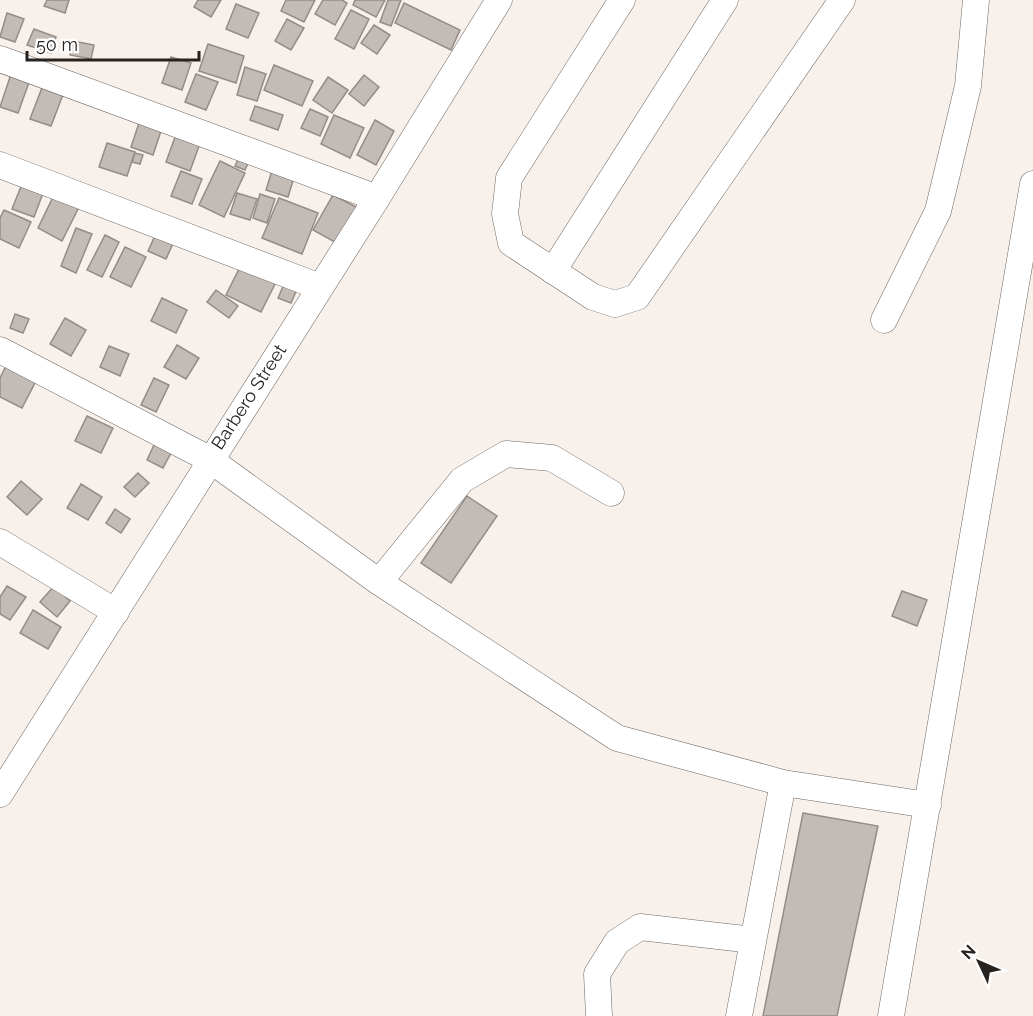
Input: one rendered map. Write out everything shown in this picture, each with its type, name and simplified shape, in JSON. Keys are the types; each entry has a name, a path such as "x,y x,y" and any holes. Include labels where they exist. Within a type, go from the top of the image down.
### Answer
{"street":[{"name":"Barbero Street","path":"0,794 116,612 209,459 377,198 499,0"},
{"path":"622,0 509,178 505,214 511,243 593,297 615,304 637,297 842,0"},
{"path":"553,271 725,0"},
{"path":"884,320 938,211 968,86 976,0"},
{"path":"0,60 377,198"},
{"path":"0,165 320,286"},
{"path":"891,1016 928,805 1023,307 1033,183"},
{"path":"0,350 209,459 379,582 617,738 783,783 928,805"},
{"path":"379,582 462,480 506,454 552,458 611,493"},
{"path":"0,542 116,612"},
{"path":"739,1016 783,783"},
{"path":"599,1016 597,1014 597,974 617,942 640,927 753,940"}],"building":[{"path":"47,0 69,0 65,13 44,6"},
{"path":"198,0 221,0 211,17 194,7"},
{"path":"286,0 315,0 304,22 281,11"},
{"path":"323,0 342,0 347,3 335,25 315,14"},
{"path":"355,0 385,0 376,17 353,5"},
{"path":"388,0 401,0 391,26 380,22"},
{"path":"404,3 460,30 451,50 395,23"},
{"path":"236,4 259,13 248,38 226,29"},
{"path":"351,10 369,19 354,49 335,39"},
{"path":"7,13 24,19 15,42 0,37"},
{"path":"287,19 304,28 291,50 275,41"},
{"path":"374,25 390,35 377,54 361,43"},
{"path":"34,29 56,37 51,53 27,45"},
{"path":"73,41 94,45 91,59 70,55"},
{"path":"208,44 244,56 236,83 199,71"},
{"path":"171,57 191,63 182,90 162,83"},
{"path":"274,65 313,81 302,106 264,90"},
{"path":"245,67 266,74 257,101 237,95"},
{"path":"12,71 31,77 18,113 0,107"},
{"path":"196,74 218,82 206,110 185,102"},
{"path":"364,75 379,87 364,106 349,94"},
{"path":"328,77 348,90 332,113 313,100"},
{"path":"43,85 64,92 51,126 30,119"},
{"path":"255,106 283,115 278,130 250,120"},
{"path":"310,109 328,117 320,136 301,128"},
{"path":"334,115 364,128 350,158 321,144"},
{"path":"140,120 162,128 153,155 131,147"},
{"path":"375,120 394,131 376,165 357,155"},
{"path":"178,129 202,138 190,171 166,162"},
{"path":"107,143 135,152 127,176 99,167"},
{"path":"242,150 252,154 245,170 235,166"},
{"path":"135,153 143,155 140,164 132,162"},
{"path":"220,161 245,173 224,217 199,205"},
{"path":"274,164 296,171 288,197 266,190"},
{"path":"181,171 202,179 192,204 171,196"},
{"path":"24,179 45,188 34,217 12,209"},
{"path":"237,193 257,199 250,220 230,214"},
{"path":"260,194 275,199 267,223 253,218"},
{"path":"54,195 79,207 62,241 38,228"},
{"path":"333,195 362,210 342,246 313,230"},
{"path":"279,198 318,213 302,254 262,238"},
{"path":"4,210 31,222 19,248 0,239 0,218"},
{"path":"76,228 92,234 76,273 61,266"},
{"path":"158,229 176,237 166,259 148,251"},
{"path":"105,235 119,242 102,277 87,270"},
{"path":"125,247 146,257 131,287 110,277"},
{"path":"243,261 278,278 261,312 226,295"},
{"path":"285,282 298,287 291,303 278,298"},
{"path":"216,290 238,306 229,318 207,302"},
{"path":"162,298 187,310 176,333 151,321"},
{"path":"15,314 29,319 23,333 10,328"},
{"path":"65,318 86,330 71,356 50,344"},
{"path":"177,345 199,358 186,379 164,367"},
{"path":"109,346 129,354 120,376 100,367"},
{"path":"6,366 36,381 22,408 0,397 0,378"},
{"path":"154,378 169,385 156,412 141,405"},
{"path":"87,416 113,428 101,453 75,441"},
{"path":"155,443 172,451 163,468 147,460"},
{"path":"138,473 149,483 135,497 124,487"},
{"path":"21,481 42,499 27,515 7,497"},
{"path":"81,484 102,497 88,520 67,508"},
{"path":"467,496 497,516 451,583 421,563"},
{"path":"115,509 130,519 121,533 106,523"},
{"path":"7,586 26,597 10,620 0,614 0,597"},
{"path":"54,586 70,601 57,617 40,602"},
{"path":"902,591 927,600 917,626 892,616"},
{"path":"33,610 61,627 48,649 20,633"},
{"path":"803,813 878,826 837,1016 763,1016"}]}
